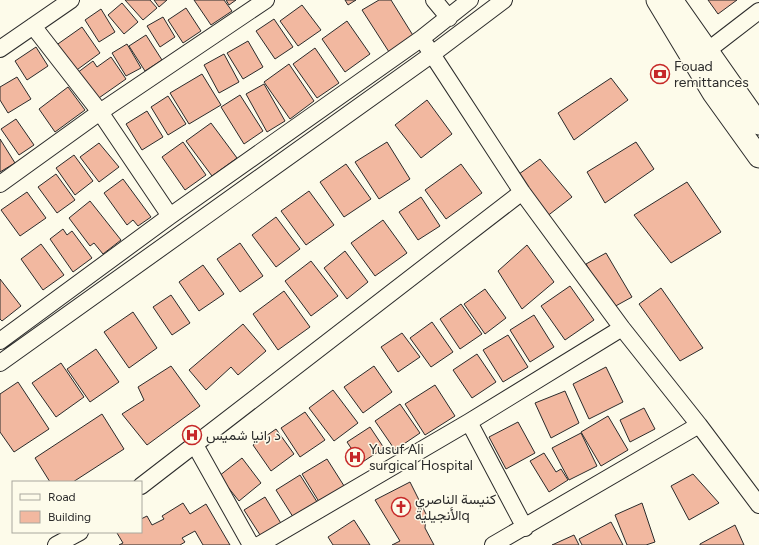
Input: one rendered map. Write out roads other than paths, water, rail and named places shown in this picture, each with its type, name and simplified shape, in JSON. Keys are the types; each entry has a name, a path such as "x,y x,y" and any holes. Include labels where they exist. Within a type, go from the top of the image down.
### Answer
{"main road":[{"path":"642,0 673,43 688,67 713,93"},
{"path":"657,0 713,93 759,157"},
{"path":"672,0 759,124"},
{"path":"684,0 707,51"}],"street":[{"path":"0,49 71,0"},
{"path":"0,184 100,112 266,0"},
{"path":"434,0 449,18"},
{"path":"0,340 170,216 422,38 470,0"},
{"path":"0,363 431,55 504,0"},
{"path":"707,51 759,11"},
{"path":"33,26 100,112 170,216"},
{"path":"422,38 431,55 522,192 622,328 699,425 759,505"},
{"path":"142,485 522,192"},
{"path":"259,545 469,422 622,328"},
{"path":"469,422 525,528"},
{"path":"493,545 525,528 699,425"},
{"path":"195,445 251,545"},
{"path":"56,545 78,533"},
{"path":"80,533 86,545"}],"place":[{"name":"Fouad remittances","path":"660,74"},
{"name":"د رانيا شميس","path":"192,435"},
{"name":"Yusuf Ali surgical Hospital","path":"355,457"},
{"name":"كنيسة الناصري الأنجيليةq","path":"401,507"}]}
